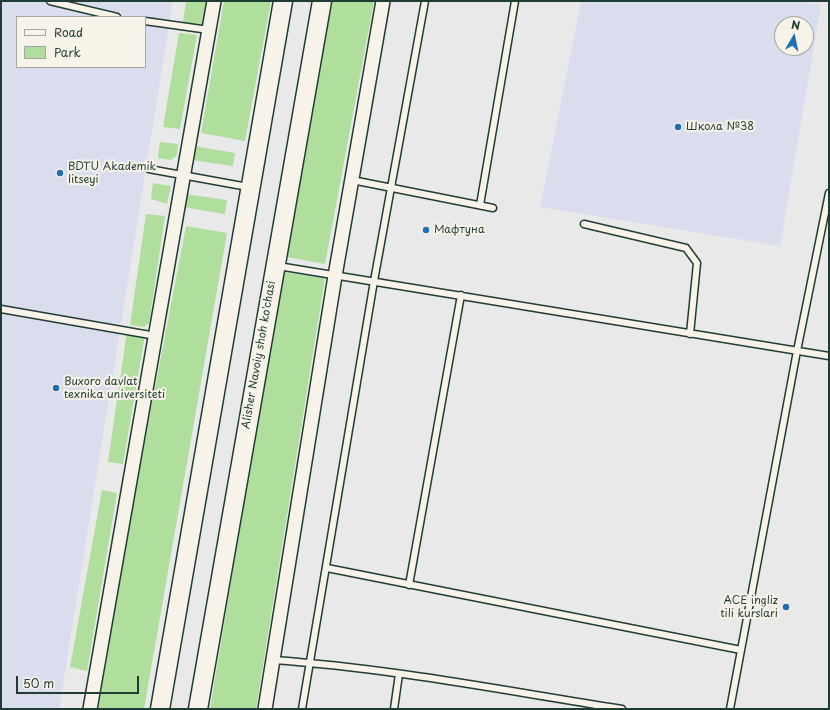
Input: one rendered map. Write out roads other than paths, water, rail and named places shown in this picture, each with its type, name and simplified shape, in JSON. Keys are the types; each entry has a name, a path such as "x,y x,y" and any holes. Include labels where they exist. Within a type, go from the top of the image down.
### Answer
{"main road":[{"path":"160,709 283,1"},
{"name":"Alisher Navoiy shoh ko'chasi","path":"198,709 322,1"}],"street":[{"path":"90,709 214,1"},
{"path":"265,709 335,276 383,1"}],"lane":[{"path":"50,1 112,16"},
{"path":"302,709 327,568 374,281 425,1"},
{"path":"480,205 515,1"},
{"path":"146,21 209,30"},
{"path":"149,169 250,187"},
{"path":"352,180 391,189 493,208"},
{"path":"730,709 797,351 829,193"},
{"path":"584,224 686,248 697,263 690,334"},
{"path":"275,266 461,295 829,356"},
{"path":"409,585 461,295"},
{"path":"1,309 156,336"},
{"path":"327,568 741,650"},
{"path":"273,660 399,674 622,709"},
{"path":"394,709 399,674"}],"place":[{"name":"Школа №38","path":"678,127"},
{"name":"BDTU Akademik litseyi","path":"60,173"},
{"name":"Мафтуна","path":"426,230"},
{"name":"Buxoro davlat texnika universiteti","path":"56,388"},
{"name":"ACE ingliz tili kurslari","path":"786,607"}]}
